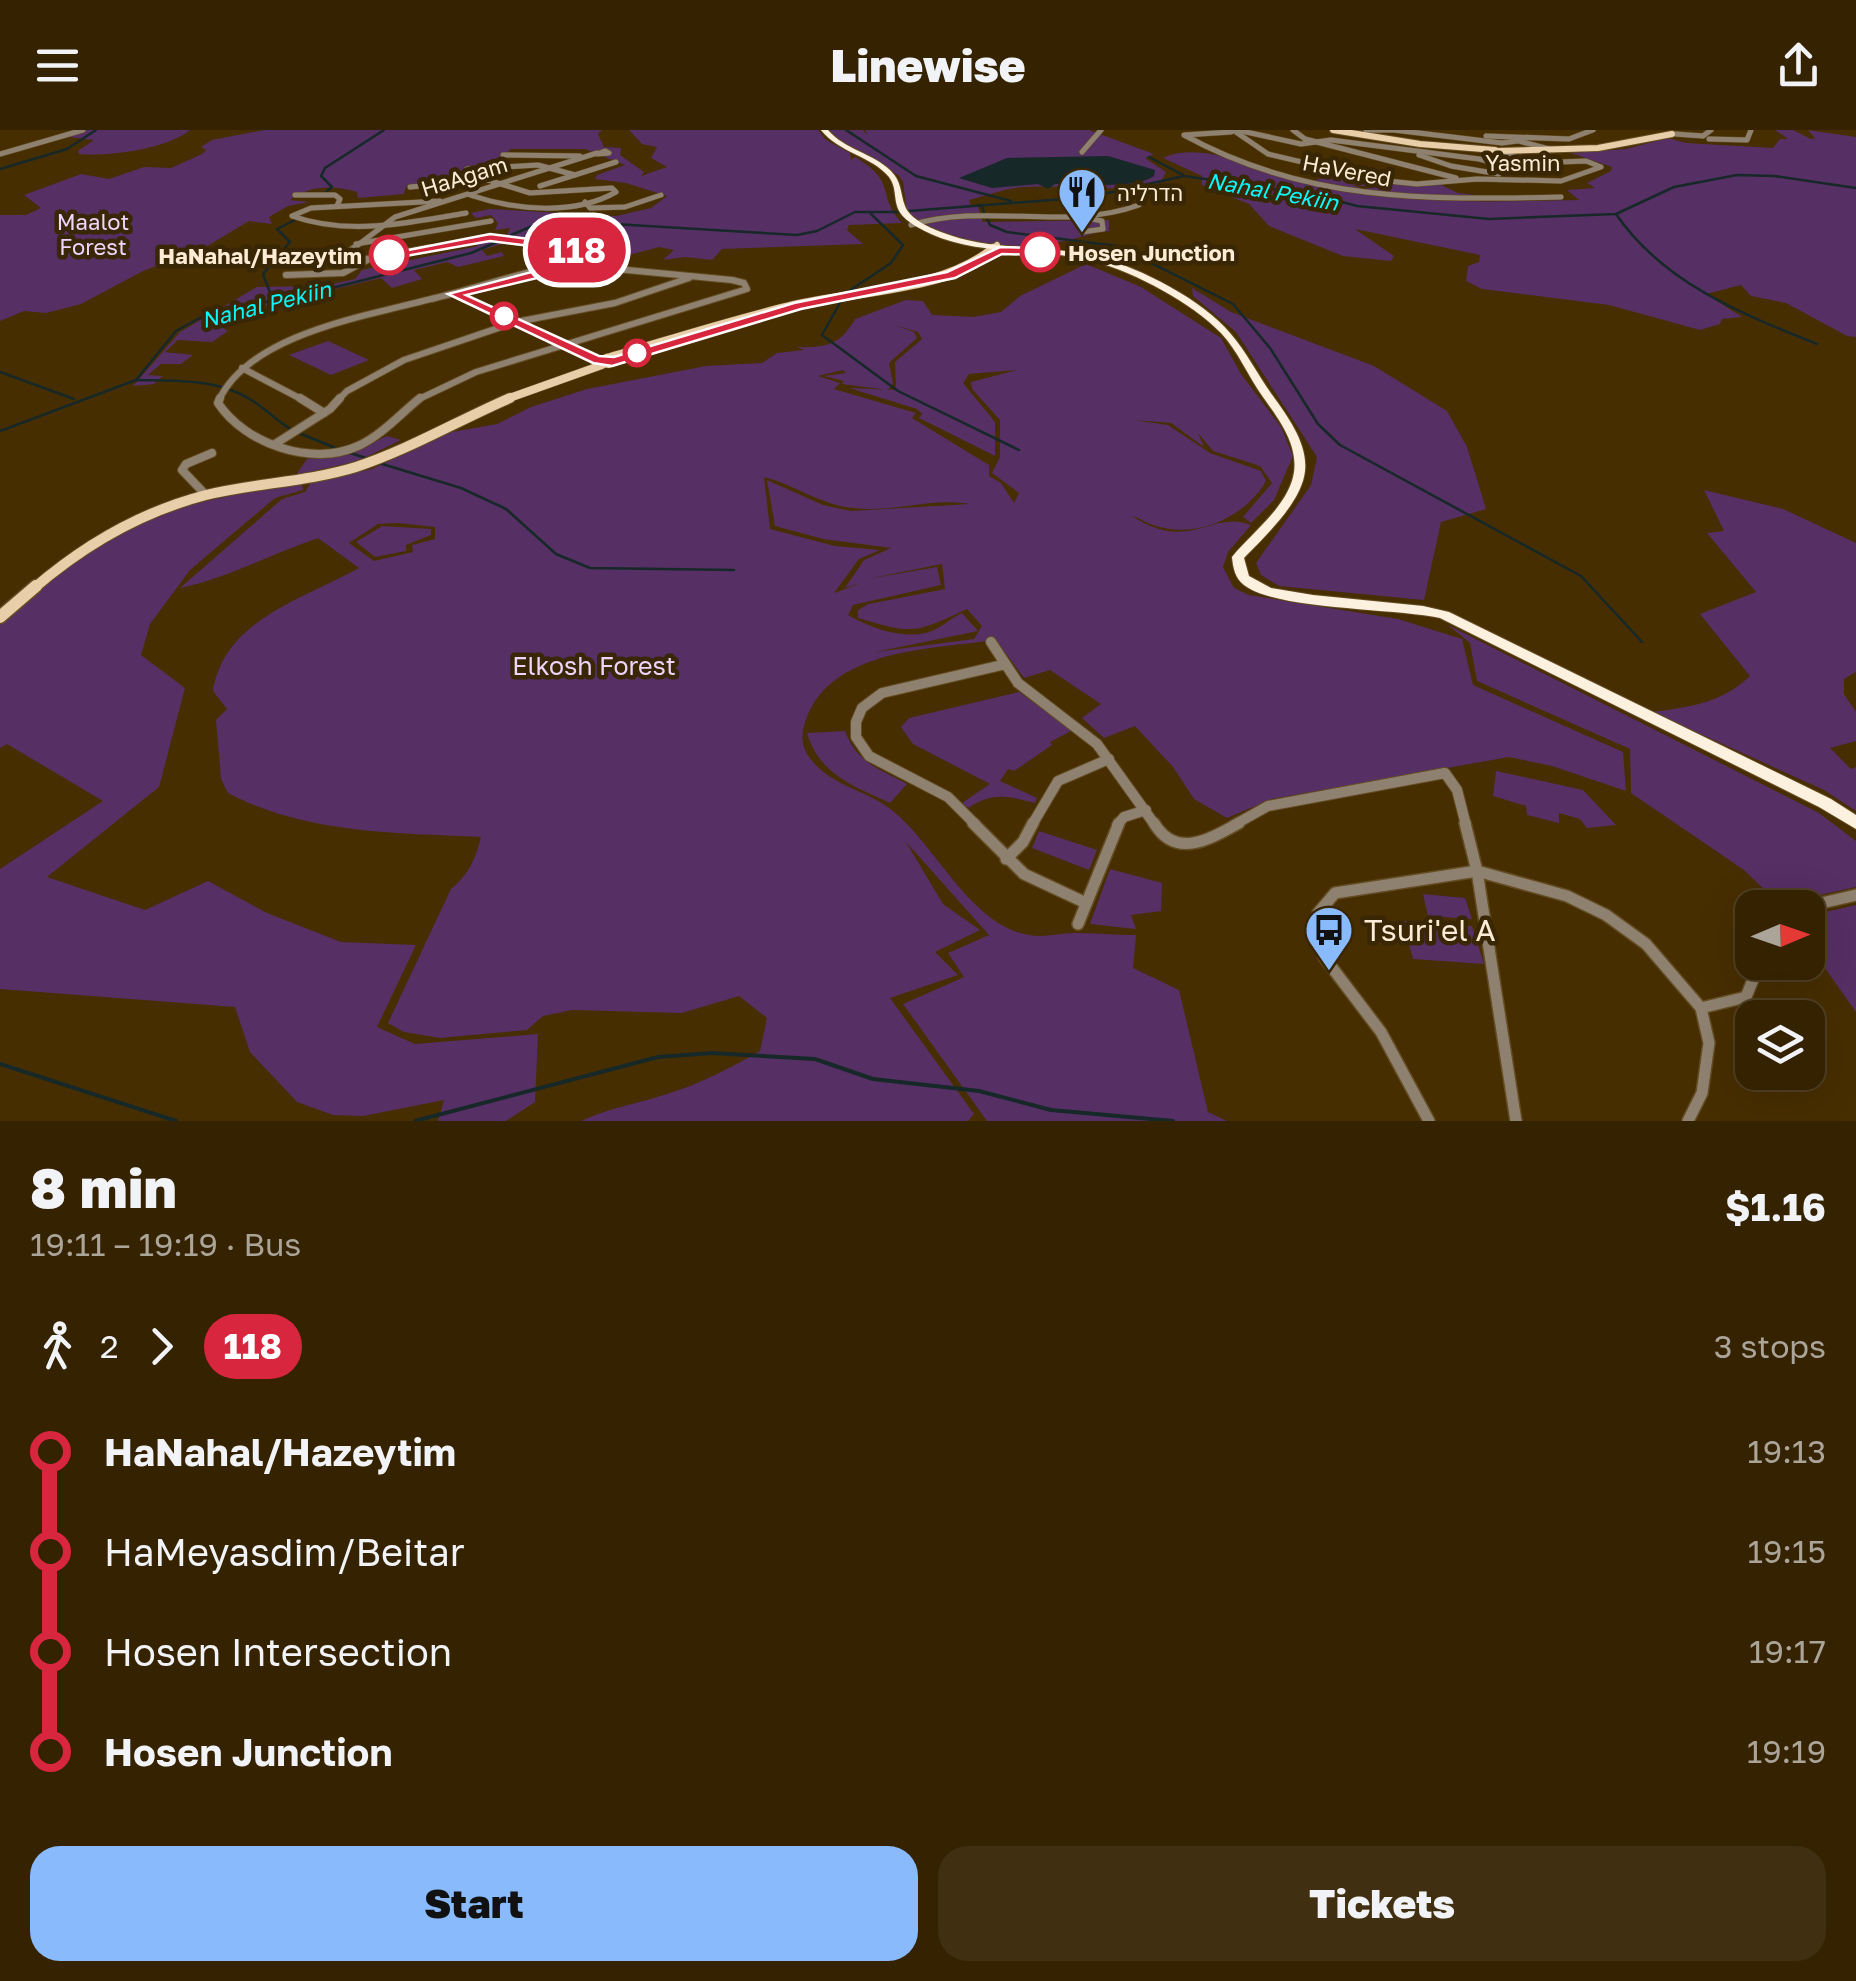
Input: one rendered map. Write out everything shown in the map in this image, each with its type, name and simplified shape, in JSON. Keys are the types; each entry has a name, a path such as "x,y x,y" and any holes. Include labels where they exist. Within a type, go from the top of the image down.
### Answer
{"highway":[{"path":"824,130 836,143 883,170 895,182 896,211 981,247 1085,256 1126,271 1171,295 1227,334 1286,419 1301,450 1302,468 1293,490 1238,557 1242,576 1250,583 1286,594 1406,606 1444,615 1856,822"},
{"path":"919,222 993,250 1025,250 1102,264 1171,295"}],"main road":[{"path":"1332,130 1500,151 1606,147 1675,132"},
{"path":"1342,130 1500,151 1630,141 1659,130 1675,132"},
{"path":"0,609 46,568 86,540 142,514 204,493 310,477 354,465 441,424 602,360 799,306 950,275 993,250"},
{"path":"0,617 65,560 124,524 207,495 296,482 358,466 602,360"}],"street":[{"path":"0,154 83,130"},
{"path":"1082,152 1101,130"},
{"path":"1292,130 1300,138 1479,159 1524,170 1541,170 1546,164"},
{"path":"1366,130 1468,143 1518,141"},
{"path":"1438,130 1549,148"},
{"path":"1486,136 1499,132 1575,136 1593,130"},
{"path":"1675,132 1706,136 1712,130"},
{"path":"1710,139 1747,140 1751,130"},
{"path":"1176,131 1236,131 1300,144 1320,140 1464,180"},
{"path":"1236,131 1250,146 1268,154 1378,180 1417,184 1464,180"},
{"name":"HaVered","path":"1186,133 1186,139 1224,157 1342,190 1428,200 1561,197"},
{"name":"Yasmin","path":"1464,180 1561,180 1601,167 1586,161 1546,164 1500,151"},
{"path":"1418,153 1428,160 1500,174"},
{"path":"503,155 598,154"},
{"name":"HaAgam","path":"356,244 380,226 586,156"},
{"path":"540,186 616,162"},
{"path":"467,169 534,164 575,175"},
{"path":"410,188 483,180 530,193 597,186 616,191 610,197 585,202 516,207 467,194"},
{"path":"295,195 335,196 340,198 337,206"},
{"path":"585,202 592,208 616,208 661,195"},
{"path":"443,202 423,199 337,206 306,209 292,216 380,226 466,213"},
{"path":"919,222 1116,213 1139,205"},
{"path":"1075,216 1097,219 1103,225 1100,231 1082,232"},
{"path":"490,222 356,244 347,256 370,259 496,237 572,247 580,254 574,265"},
{"path":"286,275 351,270 365,266 370,259"},
{"path":"574,265 740,281 747,288 564,343 434,389 359,446 335,453 309,453 276,444 232,422 218,403 226,384 242,368 288,343 334,326 574,265"},
{"path":"276,444 324,413 347,390 404,360 516,322 616,303 694,276"},
{"path":"454,294 602,360"},
{"path":"242,368 280,381 293,396 324,413"},
{"path":"204,493 182,470 186,464 212,453"},
{"path":"991,642 1002,664 1026,690 1088,735 1166,838 1194,846 1268,806 1445,773 1457,790 1477,872 1516,1121"},
{"path":"1002,664 882,692 862,708 855,730 859,744 870,756 948,797 1006,859 1038,883 1086,903"},
{"path":"1006,859 1024,845 1048,793 1062,778 1109,759"},
{"path":"1078,924 1116,826 1124,817 1146,810"},
{"path":"1429,1121 1381,1032 1324,957 1316,937 1318,913 1334,893 1477,872 1567,896 1606,914 1646,944 1702,1008 1708,1043 1702,1093 1688,1121"},
{"path":"1825,903 1856,896"},
{"path":"1702,1008 1746,997 1753,980"}],"green space":[{"path":"86,130 190,130 167,142 136,150 79,154 94,140 68,137"},
{"name":"Maalot Forest","path":"264,130 602,130 598,134 604,147 621,148 620,155 644,172 641,176 667,167 651,158 657,147 642,144 629,130 818,130 826,140 850,153 851,160 855,157 877,174 902,223 849,225 847,230 863,244 722,249 712,260 663,260 674,250 659,247 618,258 588,256 573,244 507,235 510,228 495,230 498,223 491,215 476,218 471,213 490,209 616,216 651,208 667,196 626,183 595,179 625,165 585,149 510,149 504,160 465,168 462,176 406,186 404,194 358,198 357,192 339,188 306,191 290,200 309,202 288,206 269,217 272,224 249,221 204,248 143,271 81,304 46,313 24,311 0,321 0,215 26,215 41,208 24,195 81,174 109,179 144,167 171,168 202,154 206,150 201,147 212,140"},
{"path":"830,130 863,130 868,136 865,130 1089,130 1154,154 1145,158 1166,172 1160,183 1143,186 1023,187 969,200 971,207 978,207 983,222 1109,220 1109,231 1045,244 982,243 942,232 907,213 903,182 898,175 836,138"},
{"path":"1775,130 1793,130 1811,139 1815,138 1808,130 1856,137 1856,337 1847,336 1786,303 1751,296 1741,285 1706,294 1742,317 1722,319 1720,324 1700,330 1609,305 1482,289 1466,281 1468,266 1479,262 1480,255 1355,229 1394,256 1391,261 1343,256 1269,226 1249,204 1202,185 1202,176 1163,158 1179,153 1215,155 1304,183 1406,199 1579,200 1567,190 1595,188 1587,183 1612,167 1571,153 1626,149 1668,138 1686,143 1773,148 1780,139 1788,139"},
{"path":"1335,172 1380,182 1439,184 1458,193 1485,196 1451,199 1363,192 1368,187 1350,184 1360,188 1358,191 1312,182"},
{"path":"474,241 511,241 482,250 487,256 502,252 504,256 458,267 447,262 414,270 422,279 392,288 381,278 210,319 228,331 212,342 178,340 165,352 193,355 181,364 161,364 148,375 163,376 154,384 133,386 180,332 257,287 324,286 355,279 362,270 478,246"},
{"name":"Elkosh Forest","path":"1086,264 1141,287 1221,338 1241,374 1281,427 1293,456 1274,500 1251,523 1243,517 1272,483 1260,466 1213,451 1198,433 1204,447 1171,423 1133,420 1168,425 1210,453 1261,471 1266,481 1245,506 1202,527 1169,529 1132,516 1152,527 1169,531 1185,531 1198,529 1224,522 1251,525 1228,552 1223,567 1234,588 1249,595 1398,619 1462,639 1473,685 1623,752 1626,791 1552,766 1509,757 1272,799 1227,818 1194,799 1173,767 1135,726 1104,738 1082,718 1101,704 1050,670 1024,678 996,640 916,650 862,665 839,677 820,694 804,726 807,754 824,773 889,808 970,899 1008,928 1034,936 1136,935 1133,968 1179,990 1208,1112 1227,1121 987,1121 903,1004 964,977 948,953 989,935 906,842 943,904 980,930 935,952 958,975 890,998 974,1114 968,1121 581,1121 684,1088 760,1051 767,1018 739,996 682,1013 572,1010 543,1016 527,1030 440,1038 404,1032 388,1023 451,889 470,866 481,837 319,824 288,817 228,793 221,779 216,720 227,709 213,691 220,666 250,628 292,601 359,568 318,538 180,588 282,499 305,492 311,482 372,469 446,433 497,424 531,407 587,389 706,366 762,363 777,353 804,350 797,347 825,345 844,334 855,319 906,300 923,301 932,315 973,317 1001,312 1020,296","holes":["894,325 918,332 922,339 895,362 896,390 888,390 893,383 889,363 917,338 914,332","843,370 846,373 824,376 844,381 842,384 884,389 849,388 917,409 922,414 919,418 995,456 995,422 963,383 969,374 1017,370 971,382 972,389 1000,420 1000,457 992,473 1019,493 1014,503 1001,483 989,476 989,465 912,418 916,413 834,389 840,383 818,376","764,477 853,508 970,504 851,511 823,505 767,480 775,526 823,539 891,548 864,560 845,588 861,583 834,593 859,559 880,550 835,546 770,529","378,524 435,527 435,539 412,545 413,552 374,561 349,543","942,564 945,589 869,604 858,610 858,618 914,629 967,609 982,626 974,639 875,652 978,631 962,613 934,630 913,635 867,625 848,615 853,605 941,585 937,567 867,579"]},
{"path":"1192,288 1231,312 1374,366 1447,411 1467,447 1486,509 1441,522 1424,600 1279,586 1261,575 1256,563 1311,485 1317,457 1236,332 1193,296"},
{"path":"328,341 369,360 331,375 289,355"},
{"path":"387,436 401,440 358,461 296,475 307,459 348,454"},
{"path":"302,484 303,490 275,498 190,570 150,624 141,655 185,688 159,787 47,877 145,910 208,881 267,913 341,942 416,945 377,1027 415,1044 538,1034 535,1102 506,1121 438,1121 444,1100 363,1116 333,1115 297,1102 250,1052 235,1007 0,989 0,869 103,801 7,744 0,748 0,620 66,561 131,526 213,500"},
{"path":"1704,490 1783,509 1856,543 1856,672 1844,679 1844,694 1856,712 1856,741 1830,748 1851,769 1856,767 1856,811 1824,790 1652,712 1717,698 1750,676 1700,614 1756,592 1707,533 1724,531"},
{"path":"382,526 431,529 431,535 406,545 406,551 375,557 356,542"},
{"path":"1448,625 1819,813 1856,841 1856,887 1825,894 1825,890 1765,890 1744,870 1631,793 1630,749 1477,681 1470,643"},
{"path":"1019,692 1073,730 1050,742 1052,745 1014,771 1008,769 1000,781 1037,798 1035,803 1001,797 985,799 968,808 962,803 990,784 913,744 901,727 909,718"},
{"path":"845,731 862,758 907,784 890,803 829,769 812,747 807,733"},
{"path":"1496,771 1583,790 1616,825 1587,828 1580,819 1559,813 1559,823 1527,815 1526,806 1493,796"},
{"path":"1039,831 1097,850 1089,870 1032,848"},
{"path":"1110,869 1162,883 1161,911 1131,915 1136,929 1090,924"},
{"path":"1423,894 1465,898 1472,919 1428,916"},
{"path":"1856,905 1856,1012 1825,968 1825,912"},
{"path":"1403,921 1472,926 1484,964 1413,959"}],"shaded area":[{"path":"1108,156 1155,170 1154,176 1134,183 1055,184 1048,189 1038,184 992,188 959,178 1007,158"}],"waterway":[{"path":"0,169 67,149 96,130"},
{"path":"326,192 332,187 321,176 325,168 384,130"},
{"path":"846,130 916,176 1011,201"},
{"path":"1149,157 1183,175"},
{"name":"Nahal Pekiin","path":"1616,214 1674,187 1737,175 1774,176 1856,188"},
{"name":"Nahal Pekiin","path":"981,205 1090,197 1184,176 1315,195 1357,206 1489,219 1616,214"},
{"name":"Nahal Pekiin","path":"909,211 981,205"},
{"path":"981,205 990,225 1007,232 1117,246 1233,304 1270,348 1318,424 1340,445 1581,576 1642,642"},
{"name":"Nahal Pekiin","path":"511,235 535,225 564,221 797,235 817,231 855,212 901,212"},
{"path":"849,291 891,263 903,245 871,214"},
{"path":"1616,214 1635,238 1680,278 1733,308 1817,344"},
{"path":"272,298 263,274 290,242 277,229 295,220"},
{"name":"Nahal Pekiin","path":"136,380 176,331 198,319 225,309 300,296 471,253 497,242"},
{"path":"841,301 822,335 898,391 1019,450"},
{"path":"0,372 74,399"},
{"name":"Nahal Pekiin","path":"0,431 136,380"},
{"path":"136,380 196,382 226,388 253,401 292,430"},
{"path":"299,433 338,449"},
{"path":"350,453 366,458"},
{"path":"379,463 461,488 506,509 556,554 590,568 734,570"},
{"path":"415,1121 658,1057 712,1053 815,1059 873,1079 979,1091 1051,1110 1173,1121"},
{"path":"0,1064 176,1121"}],"bus line":[{"name":"118","path":"389,255 490,237 575,248 580,256 574,265 454,294 598,360 611,358 612,362 799,306 950,275 978,265 1000,251 1040,252"}],"place":[{"name":"הדרליה","path":"1082,234"},
{"name":"Hosen Junction","path":"1040,252"},
{"name":"HaNahal/Hazeytim","path":"389,255"},
{"name":"Tsuri'el A","path":"1329,972"}]}
